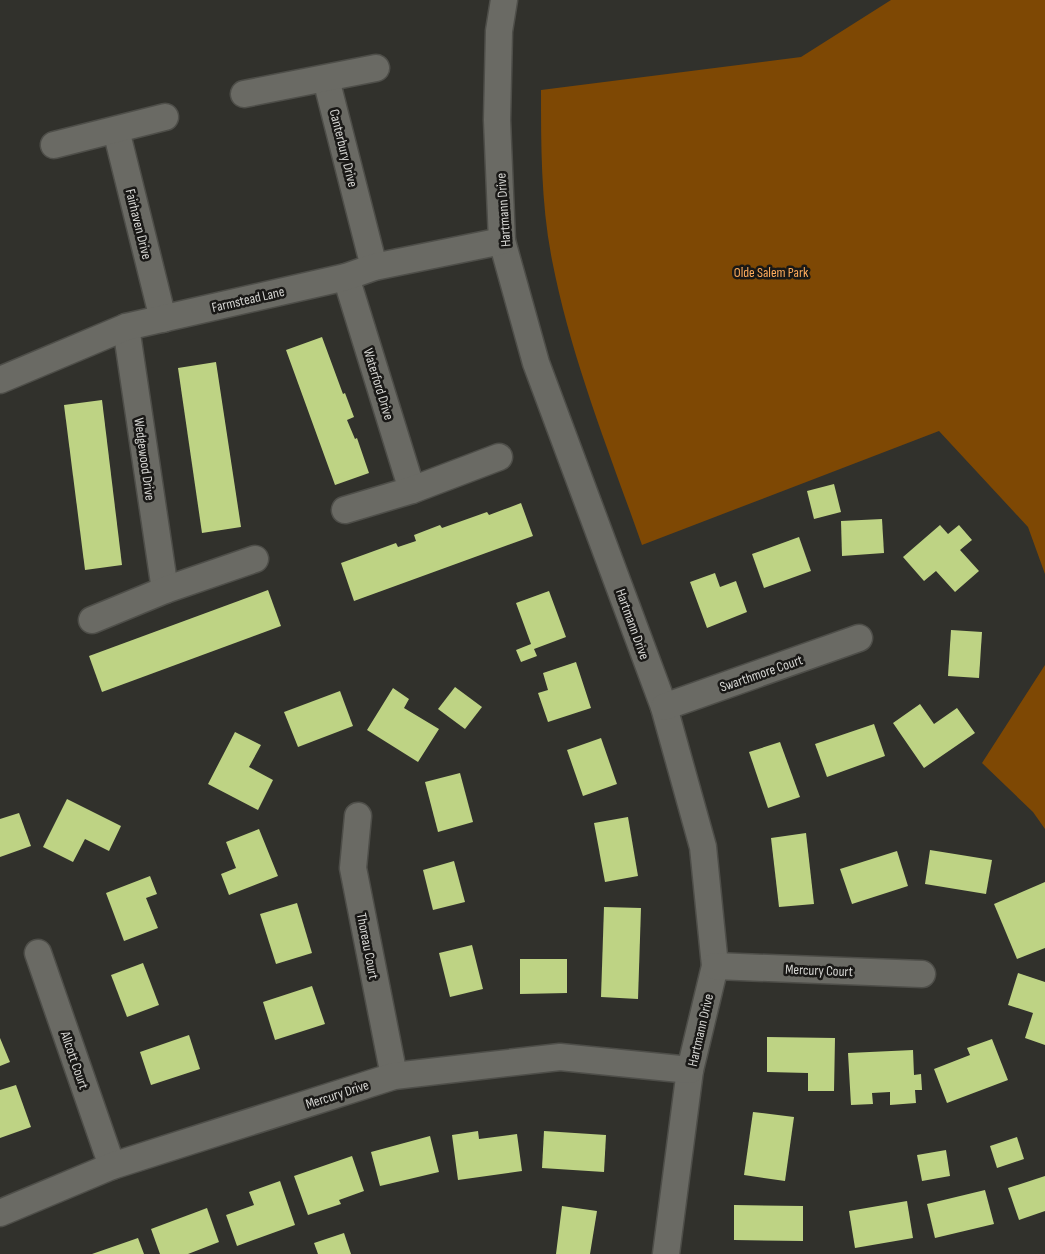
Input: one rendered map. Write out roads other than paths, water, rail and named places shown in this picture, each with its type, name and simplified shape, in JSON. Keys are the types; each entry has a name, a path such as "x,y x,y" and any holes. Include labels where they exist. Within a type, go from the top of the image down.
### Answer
{"street":[{"name":"Hartmann Drive","path":"504,0 499,32 497,120 502,241 536,363 664,707 703,847 715,966 690,1070 666,1254"},
{"path":"244,94 376,68"},
{"name":"Canterbury Drive","path":"326,79 374,267"},
{"path":"54,146 164,117"},
{"name":"Fairhaven Drive","path":"116,130 163,319"},
{"name":"Farmstead Lane","path":"0,380 126,327 346,277 374,267 502,241"},
{"name":"Waterford Drive","path":"346,277 412,490"},
{"name":"Wedgewood Drive","path":"126,327 165,590"},
{"path":"345,510 412,490 500,457"},
{"path":"92,620 165,590 255,559"},
{"name":"Swarthmore Court","path":"664,707 859,638"},
{"name":"Thoreau Court","path":"358,816 353,868 394,1076"},
{"name":"Allcott Court","path":"38,953 112,1166"},
{"name":"Mercury Court","path":"715,966 922,974"},
{"name":"Mercury Drive","path":"0,1213 112,1166 394,1076 560,1057 690,1070"}],"park label":[{"name":"Olde Salem Park","path":"771,272"}]}
